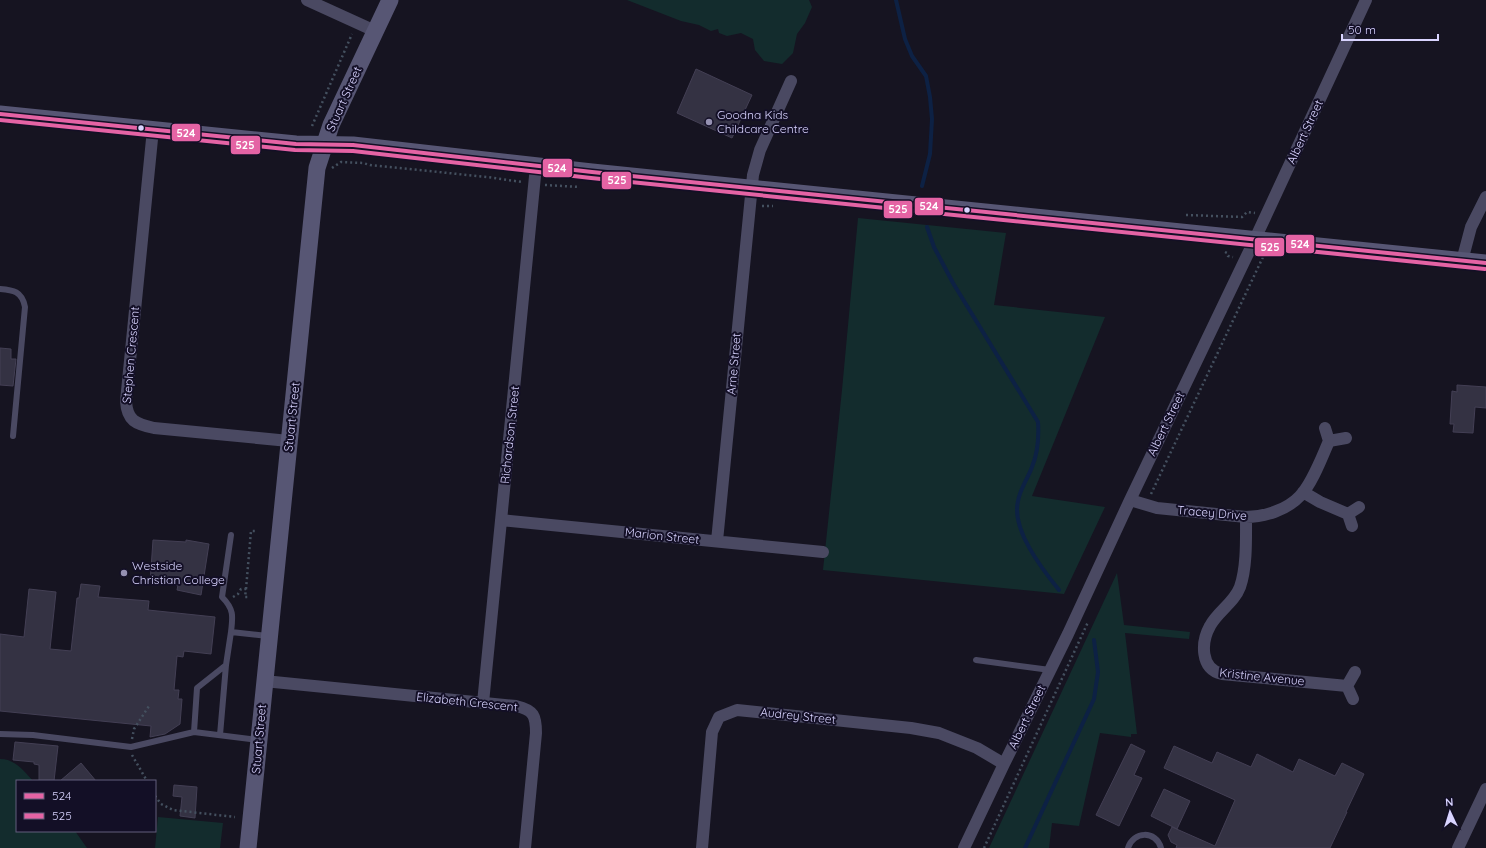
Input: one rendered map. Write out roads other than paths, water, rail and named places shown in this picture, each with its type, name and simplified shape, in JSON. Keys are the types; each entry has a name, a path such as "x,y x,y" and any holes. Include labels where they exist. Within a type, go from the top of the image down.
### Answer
{"street":[{"path":"307,0 375,31"},
{"name":"Stuart Street","path":"248,848 317,168 330,125 390,0"},
{"name":"Albert Street","path":"964,848 1068,634 1130,500 1255,239 1366,0"},
{"name":"Arne Street","path":"717,541 750,196 757,157 791,80"},
{"path":"0,114 296,144 353,145 536,166 750,196 1255,239 1486,263"},
{"name":"Stephen Crescent","path":"153,129 126,409 130,417 136,423 154,428 289,441"},
{"name":"Richardson Street","path":"483,703 536,166"},
{"path":"1462,261 1471,227 1486,197"},
{"path":"1325,428 1329,441 1346,438"},
{"name":"Tracey Drive","path":"1130,500 1157,508 1258,517 1271,513 1299,497 1317,468 1329,441"},
{"path":"1303,492 1350,520 1359,507"},
{"name":"Kristine Avenue","path":"1246,517 1243,572 1240,587 1234,597 1210,626 1206,636 1204,652 1207,665 1216,673 1222,674 1347,686"},
{"name":"Marion Street","path":"502,520 823,552"},
{"path":"1353,699 1347,686 1355,672"},
{"name":"Elizabeth Crescent","path":"264,681 523,707 528,710 535,718 536,732 525,848"},
{"name":"Audrey Street","path":"702,848 712,732 719,717 737,710 911,728 940,733 976,748 1004,764"},
{"path":"1458,848 1486,789"}],"lane":[{"path":"0,289 14,290 19,293 25,307 14,436"},
{"path":"220,735 226,665 233,615 231,607 222,597 231,535"},
{"path":"231,632 269,636"},
{"path":"976,660 1050,670"},
{"path":"194,732 197,688 226,665"},
{"path":"0,734 33,735 131,746 194,732 258,740"},
{"path":"1128,848 1133,839 1141,835 1154,838 1157,840 1161,848"}],"waterway":[{"path":"896,0 905,39 912,56 926,76 930,97 932,119 930,154 922,186"},
{"path":"927,227 934,247 953,283 1038,422 1036,456 1022,488 1018,501 1017,512 1023,536 1044,571 1059,590"},
{"path":"1025,848 1094,699 1098,672 1094,640"}],"place":[{"name":"Goodna Kids Childcare Centre","path":"709,122"},
{"name":"Westside Christian College","path":"124,573"}]}
